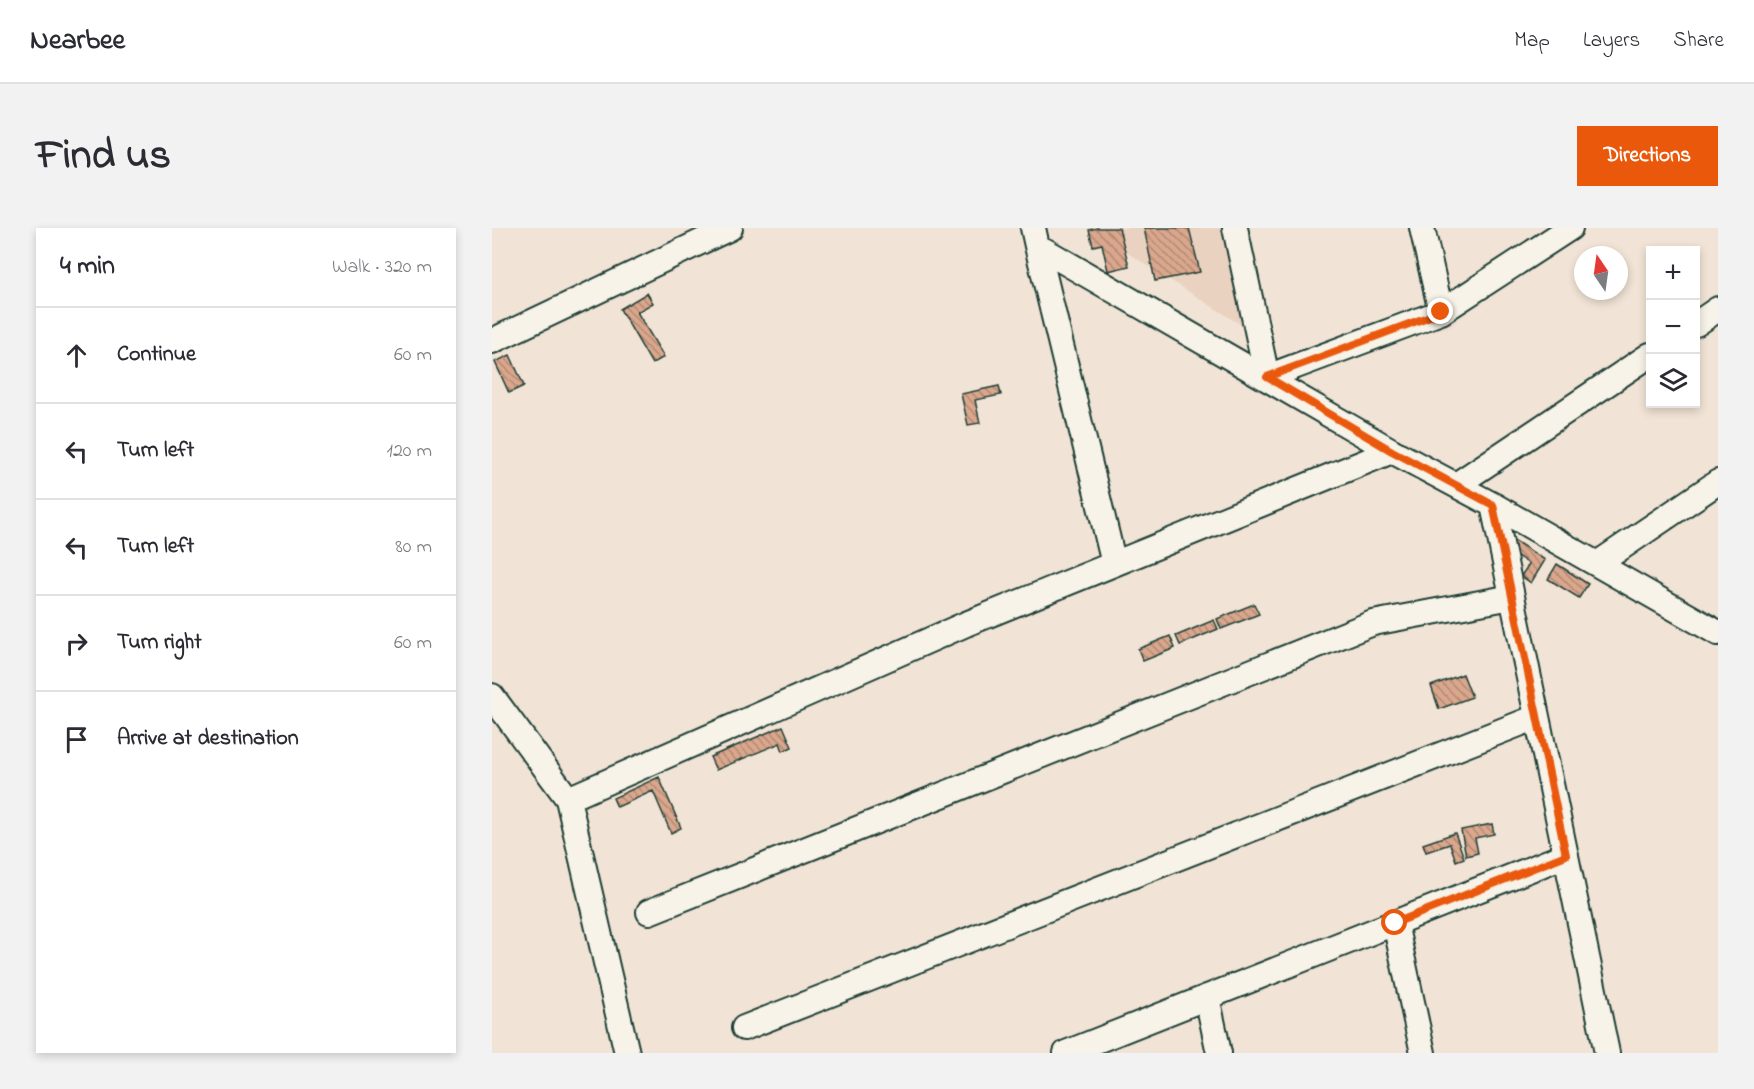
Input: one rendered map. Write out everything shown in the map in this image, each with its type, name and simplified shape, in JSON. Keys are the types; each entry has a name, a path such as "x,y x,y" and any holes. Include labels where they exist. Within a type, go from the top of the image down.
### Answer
{"street":[{"path":"492,340 730,228"},
{"path":"1235,228 1267,377"},
{"path":"1422,228 1441,312"},
{"path":"1267,377 1441,312 1570,228"},
{"path":"1035,237 1392,451 1493,505 1718,633"},
{"path":"1035,237 1114,564"},
{"path":"1700,321 1718,309"},
{"path":"1456,485 1646,358"},
{"path":"568,799 966,624 1392,451"},
{"path":"1597,564 1718,482"},
{"path":"1493,505 1607,1053"},
{"path":"649,912 1373,623 1512,597"},
{"path":"492,696 568,799 627,1053"},
{"path":"744,1028 1537,717"},
{"path":"1066,1053 1566,855"},
{"path":"1395,923 1423,1053"},
{"path":"1207,997 1219,1053"}],"shaded area":[{"path":"1088,228 1223,228 1246,328"}],"building":[{"path":"1119,228 1129,266 1108,271 1102,244 1093,246 1089,230"},
{"path":"1144,228 1189,228 1200,272 1155,281"},
{"path":"647,293 653,303 637,312 664,357 652,364 620,309"},
{"path":"510,355 524,386 509,393 495,362"},
{"path":"999,386 1001,395 975,400 980,423 968,425 961,394"},
{"path":"1509,537 1545,560 1531,583 1521,576 1529,564 1510,551"},
{"path":"1557,564 1588,584 1579,598 1548,579"},
{"path":"1254,604 1259,614 1221,629 1217,619"},
{"path":"1214,620 1218,629 1180,645 1176,636"},
{"path":"1170,636 1175,648 1143,661 1138,649"},
{"path":"1463,674 1472,697 1439,709 1431,686"},
{"path":"783,726 792,747 783,751 780,743 716,770 710,757"},
{"path":"659,777 681,828 671,833 653,791 617,807 613,798"},
{"path":"1492,824 1494,834 1475,838 1478,853 1466,856 1461,830"},
{"path":"1455,833 1464,858 1456,861 1450,844 1426,852 1423,844"}],"route":[{"path":"1395,923 1566,855 1493,505 1392,451 1267,377 1441,312"}]}
